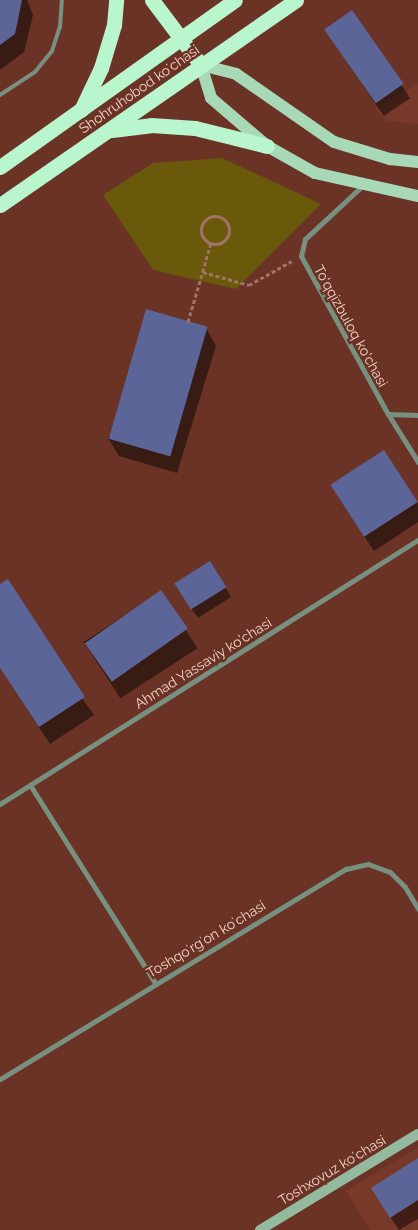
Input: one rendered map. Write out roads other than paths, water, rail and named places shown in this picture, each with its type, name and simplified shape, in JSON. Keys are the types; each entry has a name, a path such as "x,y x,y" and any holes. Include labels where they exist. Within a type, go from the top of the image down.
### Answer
{"highway":[{"path":"81,111 101,68 114,25 116,0"},
{"path":"152,0 201,65"},
{"name":"Shohruhobod koʻchasi","path":"0,167 235,0"},
{"name":"Shohruhobod koʻchasi","path":"0,204 296,0"},
{"path":"110,130 151,125 195,128 267,146"}],"main road":[{"path":"201,65 211,98 267,146 315,172 362,186 418,196"},
{"path":"201,65 236,74 334,142 390,159 418,162"}],"street":[{"name":"To'qqizbuloq ko'chasi","path":"362,186 305,239 301,256 388,414 418,462"},
{"path":"388,414 418,415"},
{"name":"Ahmad Yassaviy ko'chasi","path":"0,804 418,540"},
{"path":"30,785 155,983"},
{"name":"Toshqoʻrgʻon koʻchasi","path":"0,1079 155,983 346,869 368,864 390,872 405,887 418,909"},
{"name":"Toshxovuz koʻchasi","path":"260,1230 418,1134"}],"lane":[{"path":"0,95 35,72 52,51 60,27 62,0"}]}
